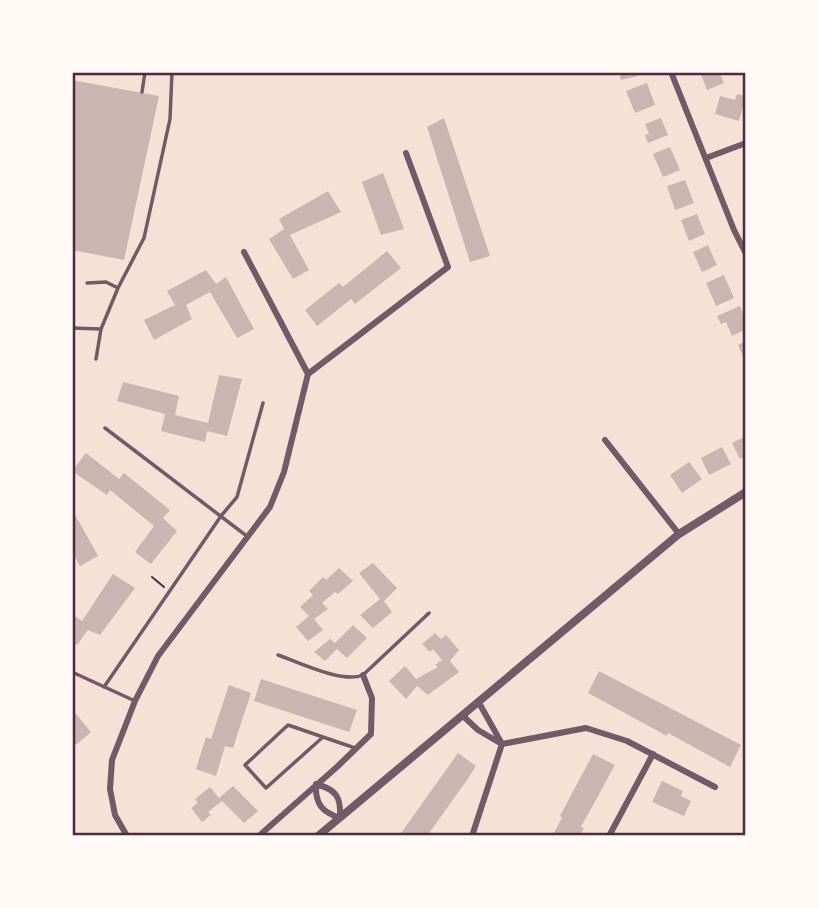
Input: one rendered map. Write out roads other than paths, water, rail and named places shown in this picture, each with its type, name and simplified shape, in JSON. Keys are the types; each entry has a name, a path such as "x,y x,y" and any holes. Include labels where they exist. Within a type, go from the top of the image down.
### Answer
{"street":[{"path":"671,72 746,254"},
{"path":"706,158 746,143"},
{"path":"127,836 115,815 110,789 112,760 135,701 158,656 250,538 270,508 284,471 308,374 448,267 406,153"},
{"path":"244,252 308,374"},
{"path":"605,440 679,534"},
{"path":"318,836 679,534 746,492"},
{"path":"261,834 371,734 372,698 363,675"},
{"path":"472,836 502,744 478,701"},
{"path":"461,715 478,730 502,744 586,728 628,741 715,787"},
{"path":"609,836 653,754"},
{"path":"316,784 330,788 340,802 340,818"},
{"path":"316,784 315,799 326,814 340,818"}],"lane":[{"path":"142,92 145,72"},
{"path":"96,359 102,329 118,288 144,238 170,119 173,72"},
{"path":"87,283 106,282 118,288"},
{"path":"72,328 102,329"},
{"path":"104,687 221,516 237,497 263,402"},
{"path":"106,428 250,538"},
{"path":"278,655 344,678 357,678 429,613"},
{"path":"72,673 135,701"},
{"path":"323,737 266,788 245,765 288,725 357,748"}]}
